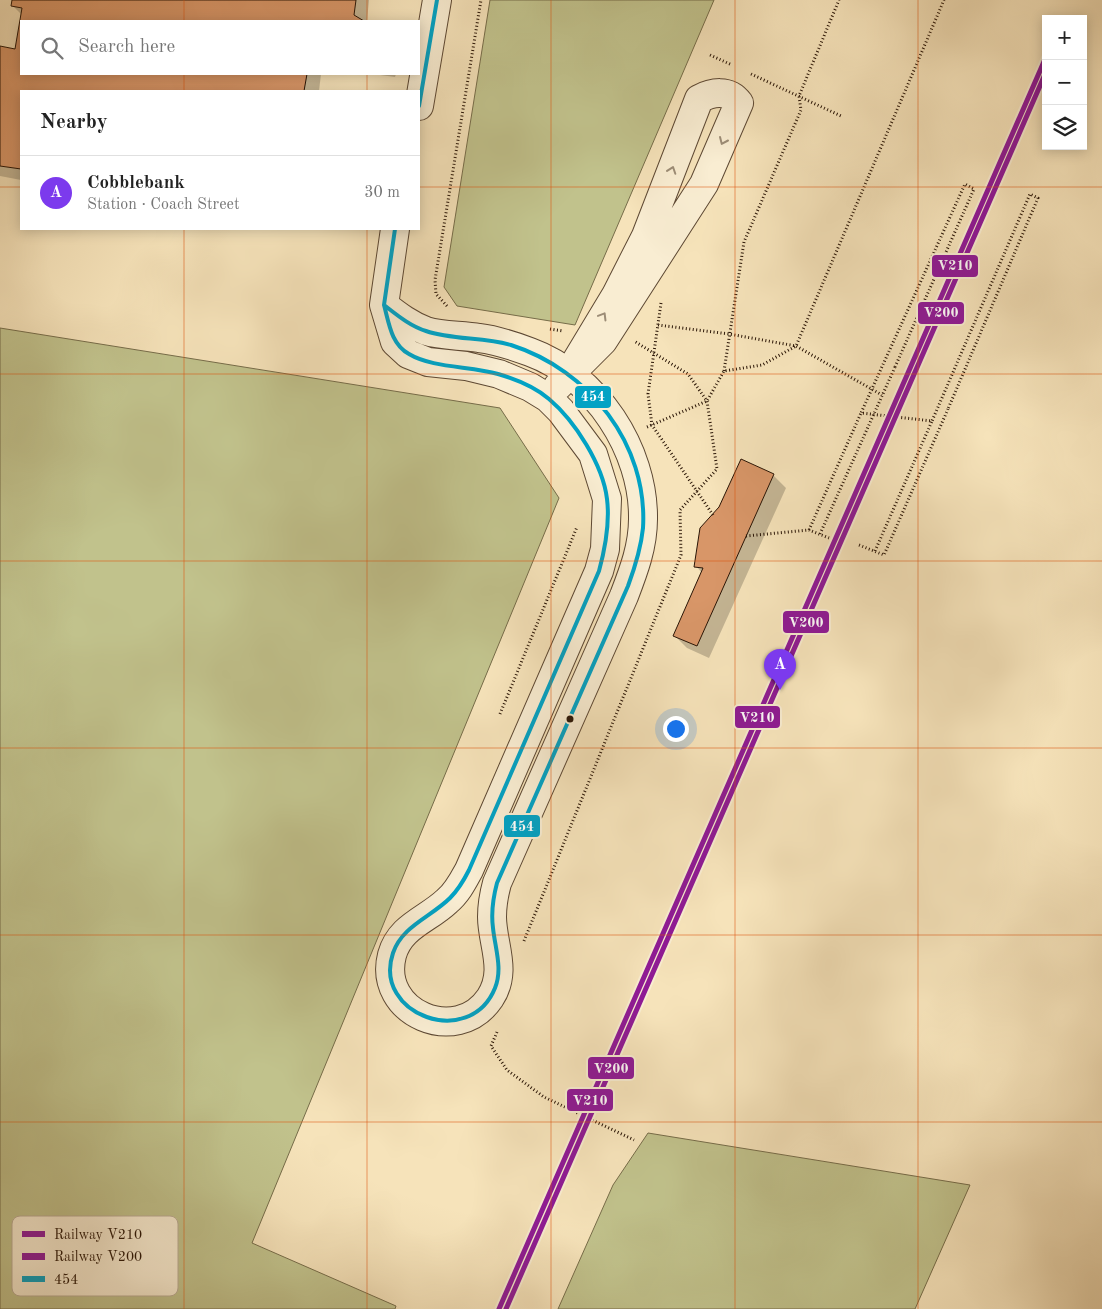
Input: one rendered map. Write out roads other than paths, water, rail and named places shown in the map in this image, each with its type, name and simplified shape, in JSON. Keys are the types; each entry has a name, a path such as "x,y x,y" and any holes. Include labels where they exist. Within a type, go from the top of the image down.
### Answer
{"street":[{"path":"420,55 426,0"},
{"path":"420,100 437,0"},
{"path":"416,90 418,75"},
{"path":"548,398 569,373 602,341 704,184 739,103 730,94 717,93 698,99 646,236 616,295 569,373"},
{"path":"384,305 406,322 428,331 482,338 532,352 569,373 605,410 624,439 640,484 643,519 639,557 497,883 492,917 498,950 498,980 491,997 478,1011 462,1020 443,1022 425,1019 409,1008 397,993 392,975 392,956 398,940 409,927 448,901 469,870 599,571 605,550 607,499 592,454 576,429 548,398 530,387 499,374 466,366 428,362 408,354 394,342 384,305 396,230"}],"rail line":[{"name":"V210","path":"499,1309 1045,60"},
{"name":"V200","path":"506,1309 1042,81"}],"place":[{"name":"Cobblebank","path":"780,690"}]}
